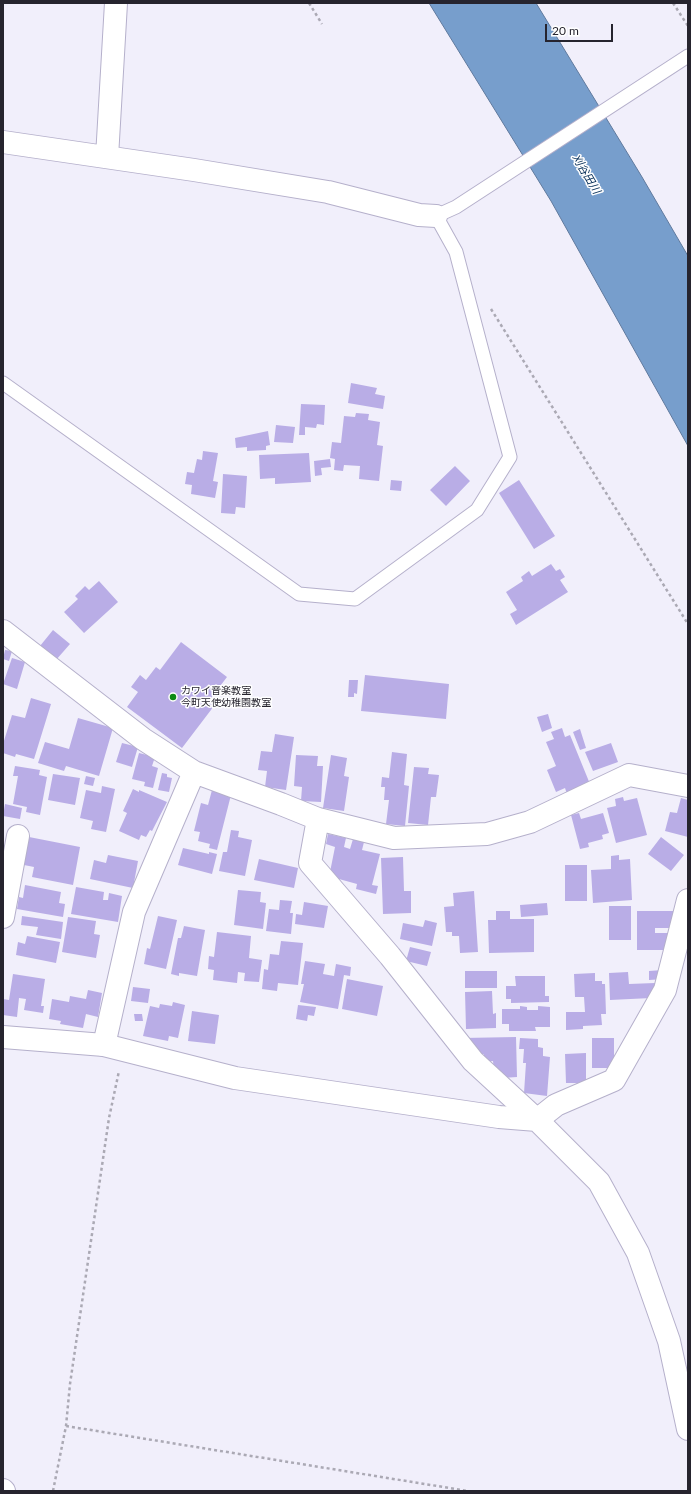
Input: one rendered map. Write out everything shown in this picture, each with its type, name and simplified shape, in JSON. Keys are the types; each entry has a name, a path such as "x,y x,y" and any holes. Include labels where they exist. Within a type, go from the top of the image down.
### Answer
{"street":[{"path":"107,157 116,3"},
{"path":"3,142 194,170 320,191 419,215 436,216"},
{"path":"3,631 143,739 194,772 318,819 394,838 487,834 530,822 629,775 688,786"},
{"path":"113,1048 134,912 194,772"},
{"path":"318,819 310,863 390,956 473,1061 537,1120 599,1182 638,1253 669,1341 688,1429"},
{"path":"3,917 18,836"},
{"path":"3,1037 113,1048 235,1078 499,1117 537,1120 556,1105 614,1080 666,990 688,900"}],"lane":[{"path":"3,383 299,594 355,599 477,510 510,457 456,252 436,216 456,207 688,56"}],"path":[{"path":"310,3 322,24"},
{"path":"673,3 688,26"},
{"path":"488,305 688,624"},
{"path":"53,1491 66,1426 70,1384 109,1118 113,1048"},
{"path":"66,1426 468,1491"}],"water":[{"name":"刈谷田川","path":"429,3 536,3 642,177 688,256 688,446 551,201"}],"building":[{"path":"351,383 377,388 375,394 385,396 383,409 348,403"},
{"path":"301,404 325,405 324,425 317,424 316,428 305,427 305,435 299,435"},
{"path":"356,413 369,414 368,420 380,422 377,445 383,446 379,481 359,479 360,466 344,465 343,471 334,470 335,459 330,458 332,442 341,443 344,416 355,417"},
{"path":"276,425 295,427 293,443 274,442"},
{"path":"268,431 270,445 266,446 266,450 247,451 247,447 236,448 235,438"},
{"path":"203,451 218,453 213,481 218,482 215,498 191,494 192,485 185,484 187,472 194,473 197,459 202,460"},
{"path":"309,453 311,482 275,484 275,478 260,479 259,455"},
{"path":"330,459 331,467 321,468 322,475 315,476 314,461"},
{"path":"455,466 470,481 446,506 430,490"},
{"path":"223,474 247,476 245,508 236,507 235,514 221,513"},
{"path":"391,480 402,481 401,491 390,490"},
{"path":"519,480 555,536 534,549 499,493"},
{"path":"551,564 556,571 560,569 565,577 560,580 568,592 516,625 510,614 517,610 506,592 523,581 521,577 529,571 532,576"},
{"path":"99,581 118,602 84,633 64,612 78,599 75,596 85,586 89,590"},
{"path":"53,630 70,644 56,660 40,646"},
{"name":"カワイ音楽教室 今町天使幼稚園教室","path":"181,642 227,677 208,702 214,706 182,748 127,707 138,692 131,687 140,675 146,680 156,667 160,670"},
{"path":"5,650 12,651 9,661 3,659"},
{"path":"12,658 25,662 17,689 3,684"},
{"path":"365,675 449,684 446,719 361,711"},
{"path":"349,680 358,680 357,694 354,693 354,697 348,697"},
{"path":"31,698 51,704 34,759 16,754 15,757 3,753 3,744 12,715 25,718"},
{"path":"548,714 552,728 542,732 537,717"},
{"path":"78,718 113,728 99,776 66,766 64,771 38,763 45,742 69,749"},
{"path":"562,728 565,737 570,735 590,784 567,794 565,788 556,792 547,770 556,766 546,742 554,739 551,732"},
{"path":"580,729 586,748 580,750 573,732"},
{"path":"275,734 294,737 286,790 265,787 267,771 258,770 261,751 272,752"},
{"path":"122,743 138,747 132,767 116,762"},
{"path":"611,743 618,762 593,771 585,752"},
{"path":"392,752 407,754 404,785 409,786 405,826 386,824 389,800 384,800 385,787 381,787 382,777 389,778"},
{"path":"139,753 155,757 152,766 158,768 153,788 144,786 145,782 132,779"},
{"path":"296,755 318,756 317,766 323,766 321,802 301,801 302,787 294,786"},
{"path":"331,755 347,758 344,776 349,777 344,811 323,808"},
{"path":"15,766 40,770 39,775 47,777 40,815 26,812 27,807 13,804 18,776 13,776"},
{"path":"414,767 429,768 428,774 439,775 436,797 431,797 428,825 408,823"},
{"path":"162,773 167,774 167,777 172,778 169,792 158,790"},
{"path":"53,774 80,778 75,805 48,800"},
{"path":"86,776 95,778 93,786 84,784"},
{"path":"102,786 115,789 106,832 91,829 93,821 80,818 86,790 101,793"},
{"path":"133,789 139,792 139,790 167,802 152,831 150,830 146,837 141,835 139,840 119,831 127,813 123,811"},
{"path":"212,790 231,795 217,850 209,848 210,844 198,841 200,832 194,831 201,803 208,805"},
{"path":"623,797 624,801 637,798 647,835 616,843 607,808 616,806 615,799"},
{"path":"681,798 688,800 688,837 665,831 670,812 677,813"},
{"path":"5,804 22,808 20,819 3,816"},
{"path":"579,813 581,819 603,813 609,833 602,835 603,839 588,843 589,847 580,849 571,815"},
{"path":"231,830 239,831 238,837 252,840 245,876 219,871 223,852 227,852"},
{"path":"328,834 346,838 344,847 350,849 353,839 364,842 362,850 380,854 372,885 378,886 376,894 356,889 357,884 339,879 330,872 335,847 326,844"},
{"path":"29,837 80,847 73,885 32,877 34,867 24,865"},
{"path":"661,837 684,855 671,871 648,854"},
{"path":"183,848 209,854 209,852 217,854 212,874 178,865"},
{"path":"108,855 138,861 133,888 90,879 94,860 106,863"},
{"path":"619,855 619,860 630,859 632,900 593,903 591,870 611,869 611,856"},
{"path":"403,857 404,891 411,891 411,913 383,914 381,858"},
{"path":"259,859 298,868 294,888 254,880"},
{"path":"565,865 587,865 587,901 565,901"},
{"path":"25,885 61,892 59,903 65,904 63,917 17,909 19,897 23,898"},
{"path":"76,887 104,892 103,900 108,900 109,893 122,896 118,922 71,914"},
{"path":"238,890 261,892 260,902 266,903 263,929 234,925"},
{"path":"474,891 478,952 460,953 459,936 452,936 452,932 446,932 444,907 454,906 453,893"},
{"path":"280,900 292,901 290,913 293,913 291,934 266,931 269,909 279,910"},
{"path":"304,902 328,906 324,928 295,924 296,914 302,915"},
{"path":"547,903 548,915 521,917 520,905"},
{"path":"609,906 631,906 631,940 609,940"},
{"path":"496,911 510,911 510,919 534,919 534,952 489,953 488,920 496,920"},
{"path":"637,911 675,911 675,928 655,928 655,933 670,933 670,950 637,950"},
{"path":"22,916 63,922 61,939 36,935 38,927 21,925"},
{"path":"158,916 177,920 166,969 144,964 147,948 150,949"},
{"path":"68,917 96,921 94,934 100,935 96,958 62,952"},
{"path":"425,920 437,923 432,946 400,939 403,923 423,927"},
{"path":"184,926 205,930 197,976 179,973 179,976 171,974 178,938 181,938"},
{"path":"217,932 251,936 249,958 262,960 259,982 244,981 245,973 238,972 237,983 213,980 214,970 208,969 209,956 214,957"},
{"path":"27,936 60,942 56,963 16,955 18,942 25,944"},
{"path":"281,941 303,943 298,985 278,983 277,991 262,989 264,969 268,970 270,954 279,955"},
{"path":"410,947 431,952 427,966 406,961"},
{"path":"305,961 325,964 323,974 334,976 336,964 351,967 350,976 344,975 338,1009 300,1002 304,984 301,984"},
{"path":"663,970 664,979 649,980 649,971"},
{"path":"465,971 497,971 497,988 465,988"},
{"path":"628,972 629,984 655,983 656,992 650,993 651,998 610,1000 609,973"},
{"path":"595,973 595,981 602,981 602,984 605,984 606,1014 601,1014 602,1025 583,1026 583,1029 566,1030 566,1012 585,1012 584,997 575,997 574,974"},
{"path":"13,974 45,979 41,1006 44,1006 43,1013 24,1010 26,999 19,998 17,1017 3,1015 3,999 9,1000"},
{"path":"515,976 545,976 545,996 549,996 549,1002 511,1003 511,999 506,999 506,986 516,986"},
{"path":"347,979 383,986 377,1016 342,1009"},
{"path":"133,987 150,989 148,1003 131,1001"},
{"path":"88,990 102,993 98,1017 86,1014 83,1028 60,1024 61,1021 49,1019 52,999 69,1002 70,996 86,999"},
{"path":"492,991 493,1014 496,1013 496,1028 466,1029 465,992"},
{"path":"173,1002 185,1005 178,1038 169,1036 168,1041 143,1036 150,1006 159,1008 160,1004 172,1006"},
{"path":"298,1005 316,1007 314,1016 308,1015 307,1021 296,1019"},
{"path":"520,1006 527,1007 527,1010 538,1010 538,1006 550,1007 550,1027 535,1027 536,1031 509,1031 509,1024 502,1024 502,1009 520,1009"},
{"path":"192,1011 219,1015 215,1044 188,1041"},
{"path":"134,1014 142,1014 143,1021 135,1021"},
{"path":"516,1037 517,1077 502,1078 494,1071 493,1061 484,1062 484,1054 478,1055 463,1038"},
{"path":"520,1038 538,1039 538,1047 543,1048 543,1056 550,1057 547,1096 524,1093 526,1063 523,1063 524,1049 519,1049"},
{"path":"592,1038 614,1038 614,1068 592,1068"},
{"path":"586,1053 586,1083 566,1083 565,1054"}],"place":[{"name":"カワイ音楽教室 今町天使幼稚園教室","path":"173,697"}]}
